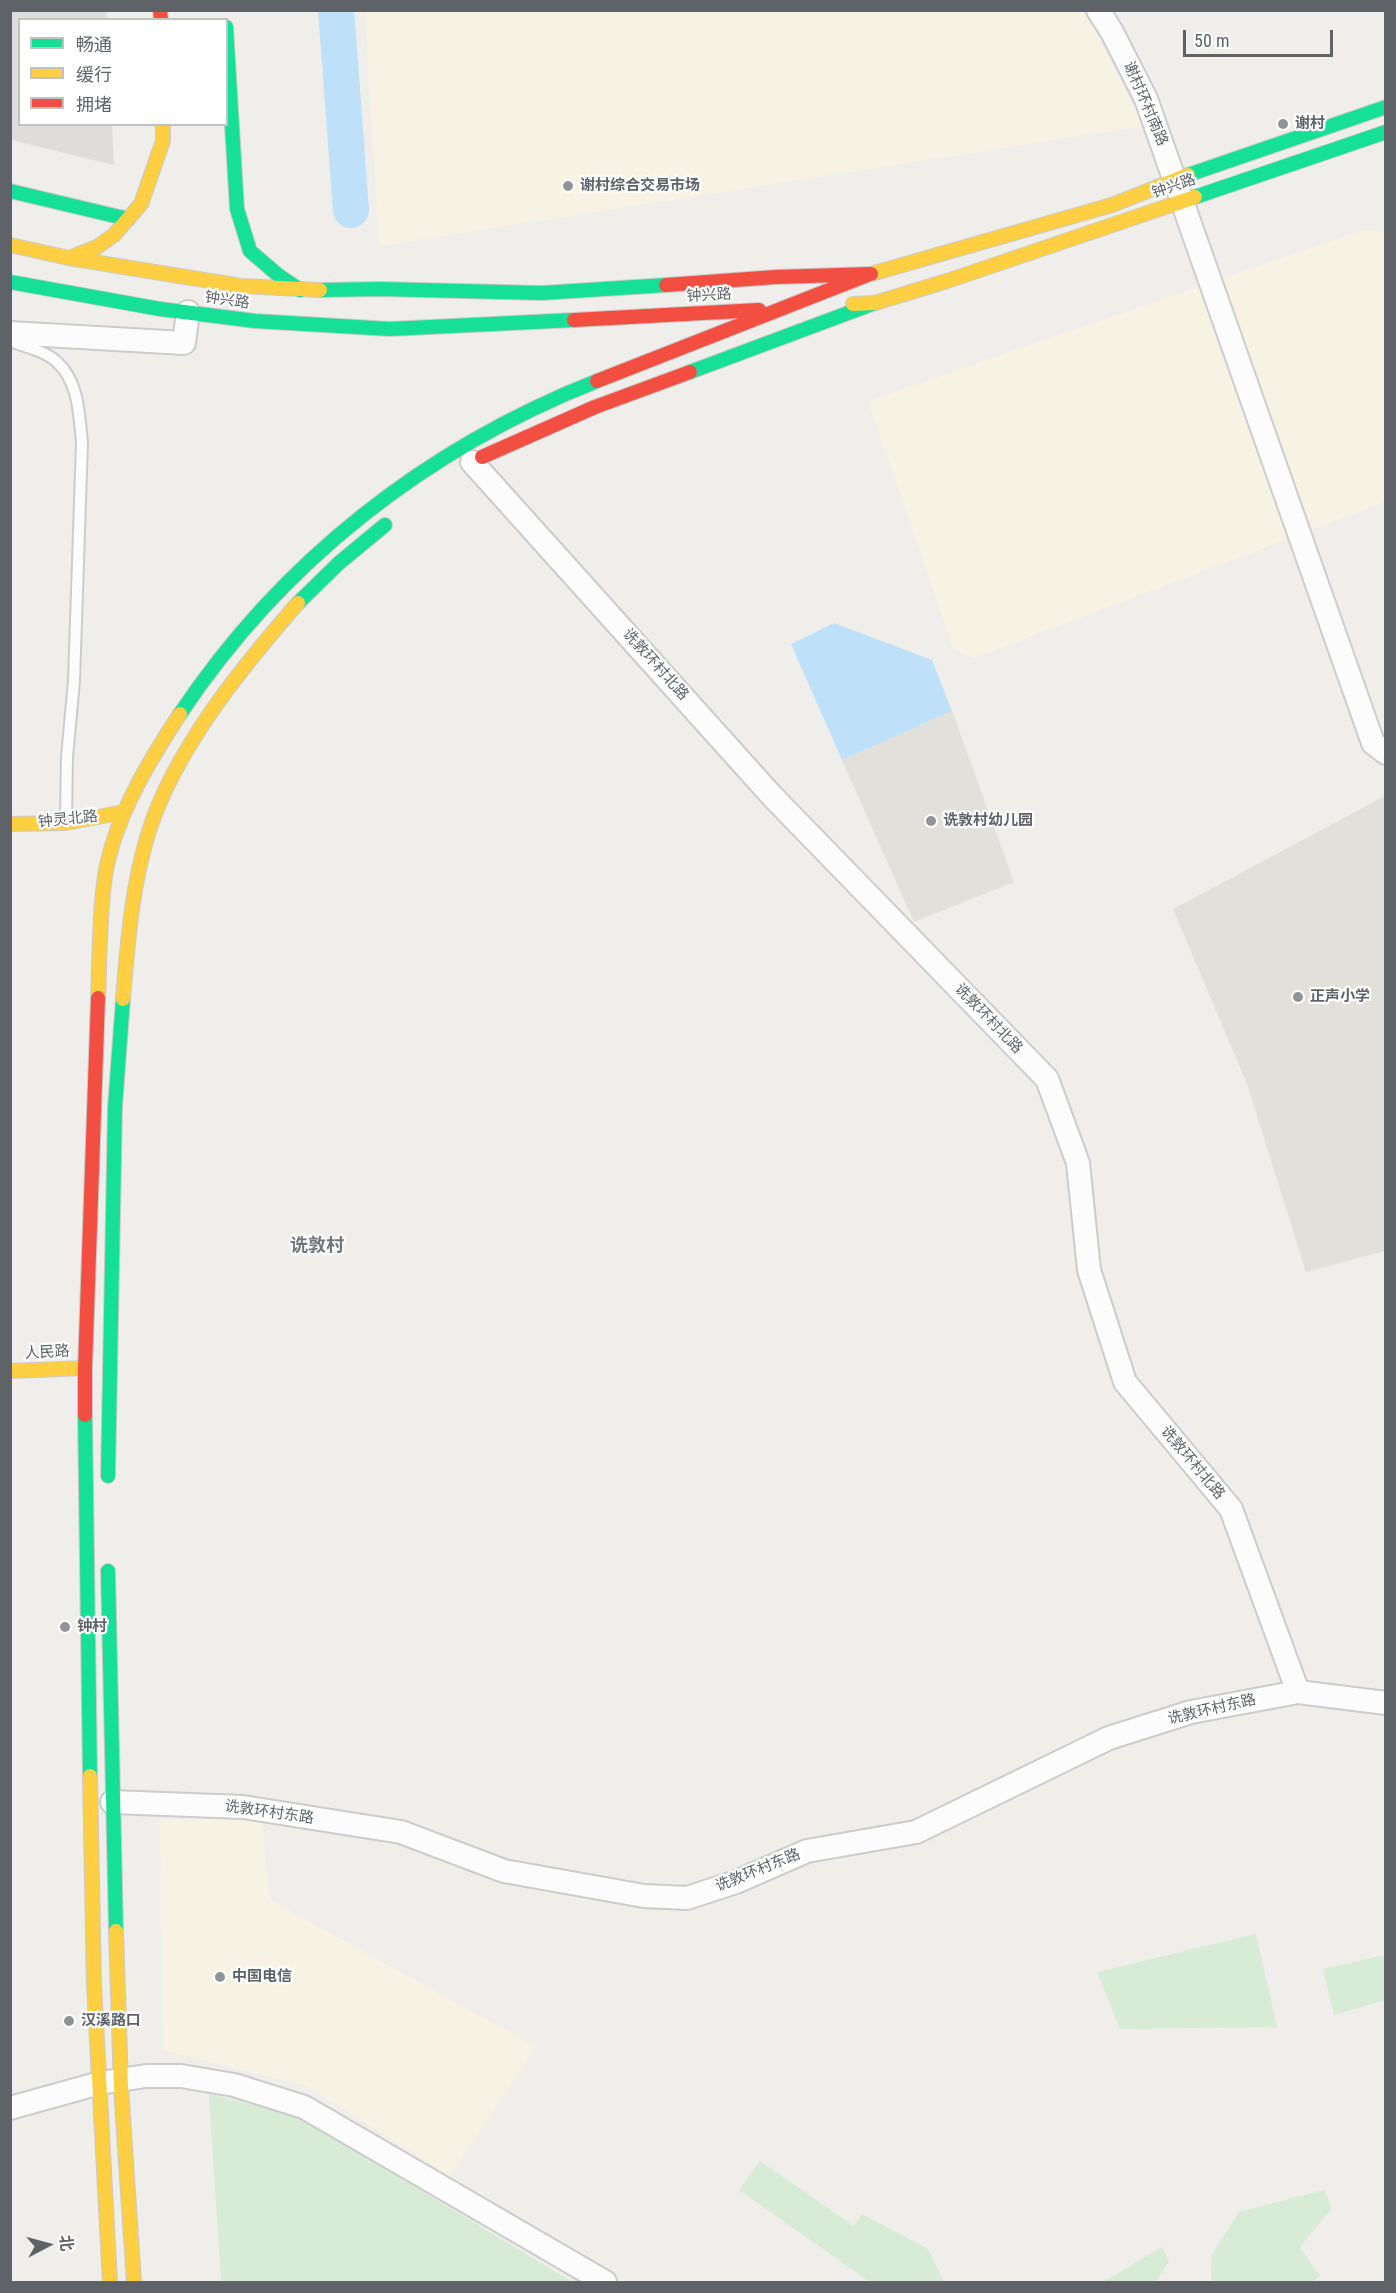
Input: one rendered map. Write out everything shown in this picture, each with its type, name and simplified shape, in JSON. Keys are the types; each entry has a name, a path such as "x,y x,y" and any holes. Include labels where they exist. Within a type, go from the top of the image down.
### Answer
{"main road":[{"path":"228,60 237,209 250,251 300,290"},
{"name":"钟兴路","path":"10,282 255,321 390,329 696,298 870,274 1112,205 1175,179 1386,108"},
{"path":"69,258 97,247 114,235 141,204 163,141 163,126"},
{"name":"钟兴路","path":"10,245 69,258 241,286 300,290 380,289 696,298 785,308 875,303 947,281 1386,132"},
{"path":"10,191 128,219"},
{"path":"134,2283 110,2081 94,1984 89,1779 85,1368 101,926 107,864 124,812 187,705 221,656 252,618 319,550 399,487 437,460 527,411 870,274"},
{"path":"696,298 704,365"},
{"path":"468,465 595,407 875,303"},
{"path":"108,1484 115,1107 126,961 134,896 155,815 180,762 256,651 304,596 339,563 394,518"},
{"name":"钟灵北路","path":"61,806 124,812"},
{"name":"钟灵北路","path":"10,824 66,823 124,812"},
{"name":"人民路","path":"10,1371 85,1368"},
{"path":"108,1556 112,1802 110,2283"}],"street":[{"name":"谢村环村南路","path":"1098,10 1112,32 1146,99 1373,743 1386,753"},
{"path":"10,333 184,343 188,312"},
{"name":"诜敦环村北路","path":"468,465 772,795 1047,1079 1078,1163 1089,1270 1125,1382 1231,1509 1298,1692"},
{"name":"钟灵北路","path":"124,812 155,815"},
{"name":"诜敦环村东路","path":"112,1802 243,1807 401,1833 504,1870 644,1896 687,1898 736,1882 807,1851 916,1832 1109,1738 1191,1712 1298,1692 1386,1703"},
{"path":"10,2108 57,2093 110,2081 146,2076 181,2076 234,2085 304,2107 605,2283"}],"lane":[{"path":"10,340 57,362 74,387 79,414 82,442 74,681 61,806 66,823"}],"shaded area":[{"path":"11,10 107,11 107,18 18,18 18,126 112,126 114,165 11,140"},
{"name":"谢村综合交易市场","path":"365,11 1081,11 1098,36 1143,126 379,246"},
{"path":"1363,230 1385,232 1385,502 974,658 954,650 868,401"},
{"name":"诜敦村幼儿园","path":"952,711 1014,882 914,922 842,760"},
{"name":"正声小学","path":"1385,796 1385,1251 1306,1272 1247,1084 1173,909"},
{"path":"160,1819 261,1820 270,1900 536,2047 450,2176 307,2086 163,2050"}],"green space":[{"path":"1256,1934 1277,2027 1120,2029 1097,1972"},
{"path":"1385,1955 1385,2000 1334,2015 1323,1969"},
{"path":"209,2094 298,2116 572,2282 221,2282"},
{"path":"760,2161 854,2226 862,2214 928,2249 944,2282 870,2282 739,2190"},
{"path":"1324,2190 1332,2208 1300,2247 1320,2276 1311,2282 1211,2282 1212,2254 1239,2212"},
{"path":"1162,2247 1169,2261 1156,2282 1103,2282"}],"water":[{"path":"834,623 932,660 952,711 842,760 791,644"}],"waterway":[{"path":"336,10 351,210"}],"traffic: fast":[{"path":"228,60 237,209 250,251 300,290"},
{"path":"1188,175 1386,107"},
{"path":"1195,197 1386,132"},
{"path":"10,191 128,219"},
{"path":"10,282 160,309 255,321 390,329 574,320"},
{"path":"320,290 380,289 542,293 666,285"},
{"path":"690,372 875,303"},
{"path":"180,714 220,659 264,607 312,559 363,515 417,475 474,440 534,408 597,381"},
{"path":"298,603 339,563 385,525"},
{"path":"108,1476 115,1107 123,999"},
{"path":"85,1415 90,1776"},
{"path":"108,1571 116,1931"}],"traffic: slow":[{"path":"69,258 97,247 114,235 141,204 163,141 163,126"},
{"path":"871,274 1112,205 1188,175"},
{"path":"853,304 875,303 947,281 1195,197"},
{"path":"10,245 69,258 241,286 320,290"},
{"path":"123,999 137,882 141,859 155,814 182,757 199,730 257,651 298,603"},
{"path":"98,998 102,902 111,849 126,808 157,750 180,714"},
{"path":"10,824 66,823 124,812"},
{"path":"10,1371 85,1368"},
{"path":"90,1776 94,1984 110,2282"},
{"path":"116,1931 121,2087 134,2282"}],"traffic: jam":[{"path":"160,10 161,18"},
{"path":"597,381 870,274"},
{"path":"666,285 776,277 871,274"},
{"path":"574,320 759,310"},
{"path":"482,457 595,407 690,372"},
{"path":"85,1415 98,998"}],"place":[{"name":"谢村","path":"1283,124"},
{"name":"谢村综合交易市场","path":"568,186"},
{"name":"诜敦村幼儿园","path":"931,821"},
{"name":"正声小学","path":"1298,997"},
{"name":"钟村","path":"65,1627"},
{"name":"中国电信","path":"220,1977"},
{"name":"汉溪路口","path":"69,2021"}],"district":[{"name":"诜敦村","path":"317,1246"}]}
